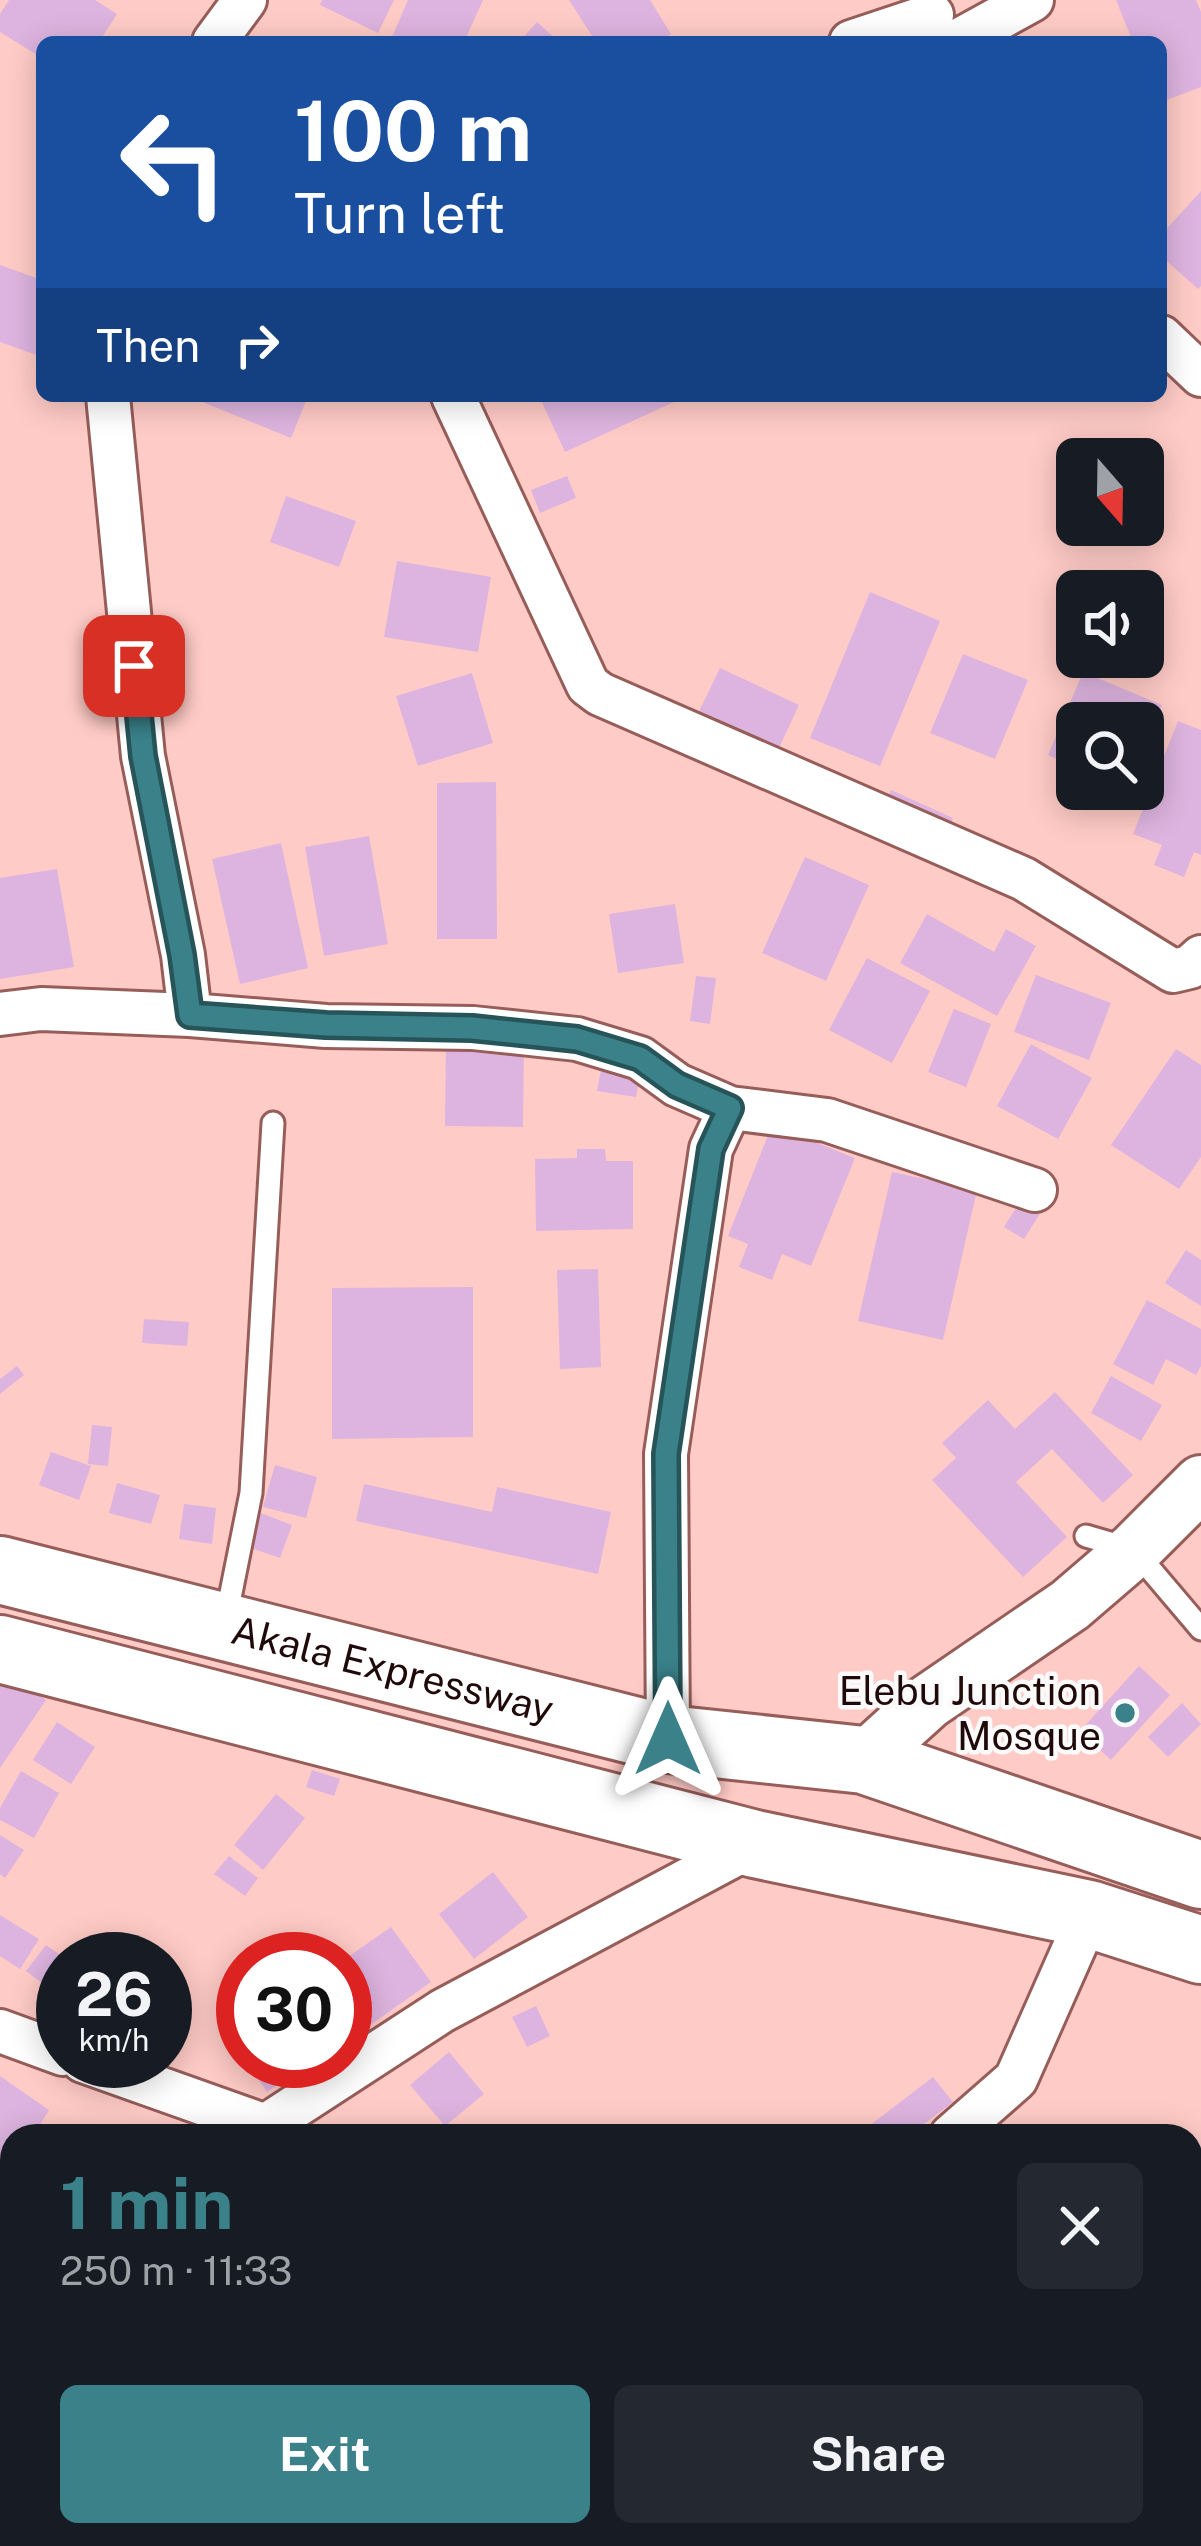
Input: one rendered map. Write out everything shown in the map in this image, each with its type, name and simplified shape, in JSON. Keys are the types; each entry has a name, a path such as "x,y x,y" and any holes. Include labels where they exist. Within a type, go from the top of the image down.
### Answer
{"main road":[{"name":"Akala Expressway","path":"0,1570 668,1739 864,1760 1201,1875"},
{"name":"Akala Expressway","path":"0,1649 755,1844 1090,1914 1201,1950"}],"street":[{"path":"218,36 245,0"},
{"path":"882,36 1032,0"},
{"path":"1167,343 1201,375"},
{"path":"109,402 143,756 190,1015"},
{"path":"456,402 588,685 600,694 1024,879 1173,971 1190,968 1201,957"},
{"path":"0,1014 41,1010 190,1015 326,1025 472,1028 577,1039 640,1058 677,1085 730,1108 827,1120 1035,1190"},
{"path":"668,1739 666,1454 711,1149 730,1108"},
{"path":"864,1760 928,1702 1070,1605 1110,1543 1201,1484"},
{"path":"265,2124 442,2011 755,1844"},
{"path":"965,2124 1016,2079 1090,1914"},
{"path":"0,2032 36,2045"},
{"path":"151,2088 241,2124"}],"lane":[{"path":"224,1628 251,1493 273,1123"},
{"path":"1110,1543 1201,1629"}],"building":[{"path":"9,0 95,0 117,14 103,36 36,36 36,54 0,32 0,14"},
{"path":"322,0 394,0 378,33 320,5"},
{"path":"408,0 483,0 467,36 392,36"},
{"path":"569,0 650,0 671,34 668,36 592,36"},
{"path":"1116,0 1196,0 1201,12 1201,87 1167,100 1167,36 1131,36"},
{"path":"537,22 552,36 524,36"},
{"path":"1201,191 1198,289 1167,261 1167,228"},
{"path":"0,265 36,278 36,355 0,342"},
{"path":"202,402 306,402 291,438"},
{"path":"542,402 674,402 565,452"},
{"path":"567,476 576,498 540,513 531,490"},
{"path":"286,496 356,521 339,567 270,542"},
{"path":"397,561 491,577 478,652 384,637"},
{"path":"870,592 940,621 880,766 810,738"},
{"path":"963,654 1028,680 995,759 930,733"},
{"path":"720,668 799,705 772,763 692,726"},
{"path":"472,673 493,743 418,766 396,696"},
{"path":"1080,678 1097,678 1155,702 1070,702"},
{"path":"1178,721 1201,730 1201,855 1194,852 1184,877 1154,865 1162,845 1133,834 1143,810 1164,810 1164,756"},
{"path":"1056,736 1056,759 1048,755"},
{"path":"496,782 497,939 437,939 437,783"},
{"path":"891,790 953,818 942,842 879,814"},
{"path":"369,836 388,944 324,956 305,847"},
{"path":"281,843 308,968 240,984 212,859"},
{"path":"805,857 869,885 826,981 762,953"},
{"path":"57,869 74,967 0,979 0,878"},
{"path":"675,904 684,963 618,973 609,914"},
{"path":"927,914 994,952 1006,929 1036,946 997,1016 900,963"},
{"path":"867,958 930,991 892,1063 829,1030"},
{"path":"1036,975 1111,1003 1089,1060 1014,1032"},
{"path":"696,976 716,978 710,1024 690,1021"},
{"path":"954,1009 991,1024 966,1087 928,1072"},
{"path":"446,1040 524,1041 523,1127 445,1126"},
{"path":"1031,1044 1092,1078 1058,1139 997,1106"},
{"path":"1176,1049 1201,1065 1201,1157 1179,1189 1111,1145"},
{"path":"602,1065 641,1072 636,1097 597,1091"},
{"path":"772,1125 855,1158 811,1266 782,1254 772,1280 739,1267 748,1244 728,1236"},
{"path":"577,1149 605,1149 606,1161 633,1161 633,1229 536,1231 535,1159 577,1158"},
{"path":"892,1172 977,1190 943,1340 858,1321"},
{"path":"1021,1200 1041,1212 1024,1239 1004,1227"},
{"path":"1186,1250 1201,1260 1201,1306 1165,1283"},
{"path":"598,1269 601,1367 560,1369 557,1270"},
{"path":"473,1287 473,1437 332,1439 332,1288"},
{"path":"1147,1300 1201,1329 1201,1366 1196,1375 1166,1359 1153,1385 1113,1364"},
{"path":"144,1319 189,1322 187,1346 142,1343"},
{"path":"17,1366 24,1375 0,1394 0,1379"},
{"path":"1111,1376 1162,1405 1141,1441 1091,1413"},
{"path":"1055,1392 1133,1475 1103,1503 1052,1449 1016,1482 1067,1537 1023,1577 932,1480 956,1458 942,1443 988,1400 1015,1429"},
{"path":"92,1425 112,1427 108,1466 88,1464"},
{"path":"51,1452 91,1466 79,1500 39,1485"},
{"path":"275,1465 317,1477 306,1518 263,1507"},
{"path":"117,1483 160,1495 151,1524 109,1513"},
{"path":"364,1484 492,1512 497,1487 611,1512 598,1574 356,1521"},
{"path":"184,1504 216,1508 212,1544 179,1539"},
{"path":"258,1512 292,1525 280,1558 245,1546"},
{"name":"Elebu Junction Mosque","path":"1139,1666 1170,1695 1111,1760 1080,1731"},
{"path":"6,1673 46,1700 0,1768 0,1683"},
{"path":"1182,1703 1201,1724 1168,1757 1148,1737"},
{"path":"57,1722 95,1747 71,1784 33,1760"},
{"path":"312,1770 340,1779 334,1796 306,1787"},
{"path":"21,1771 59,1793 34,1838 0,1820 0,1808"},
{"path":"276,1794 305,1818 263,1870 234,1845"},
{"path":"0,1835 24,1850 5,1878 0,1874"},
{"path":"229,1856 258,1878 245,1896 214,1874"},
{"path":"493,1872 528,1917 474,1959 439,1914"},
{"path":"0,1915 36,1937 36,1944 20,1969 0,1956"},
{"path":"391,1927 431,1982 372,2024 372,1940"},
{"path":"36,1958 36,1979 26,1971"},
{"path":"536,2006 550,2036 527,2047 512,2017"},
{"path":"449,2052 484,2094 443,2124 410,2085"},
{"path":"0,2076 49,2110 40,2124 0,2124"},
{"path":"933,2077 953,2102 924,2124 872,2124"}],"place":[{"name":"Elebu Junction Mosque","path":"1125,1713"}],"route":[{"path":"134,666 143,756 190,1015 326,1025 472,1028 577,1039 640,1058 677,1085 730,1108 711,1149 666,1454 668,1739"}]}
